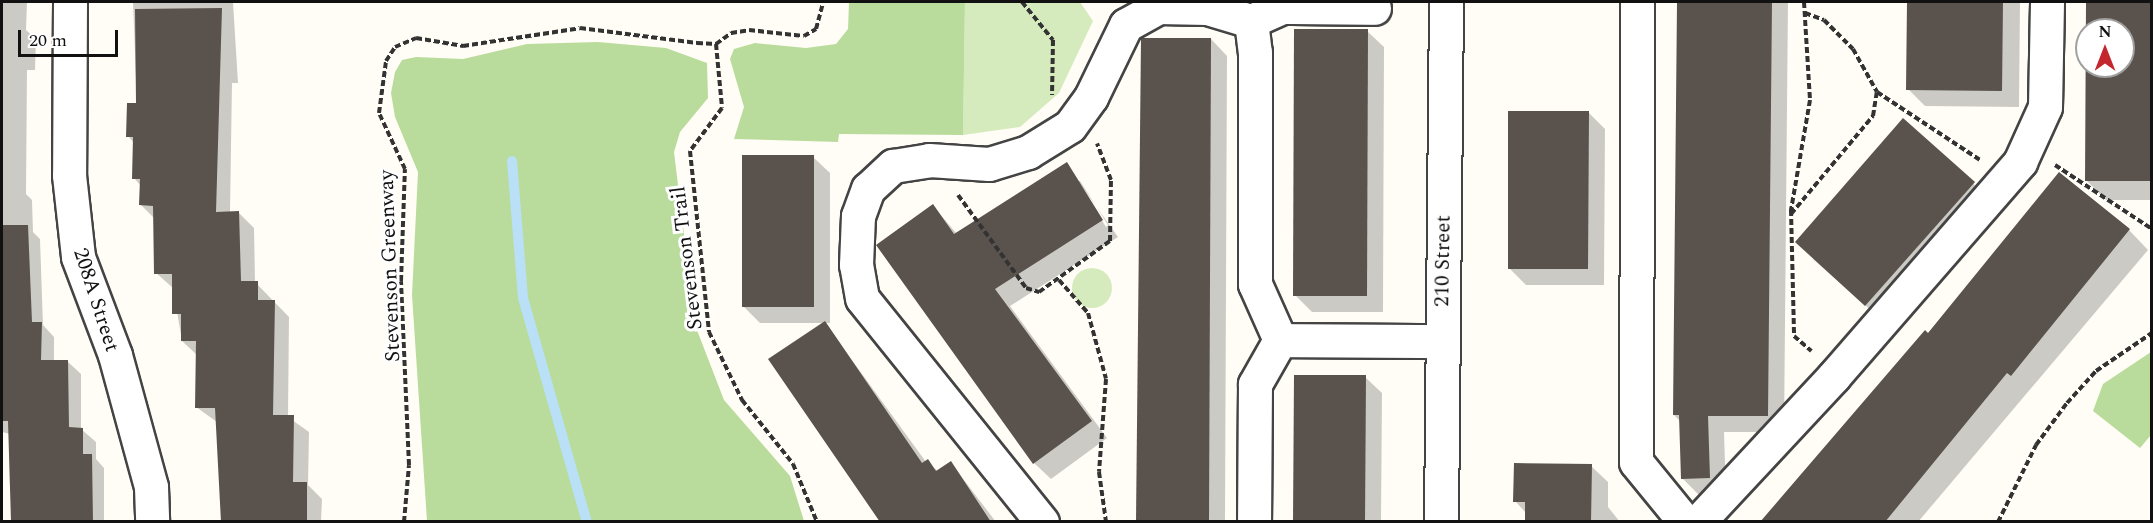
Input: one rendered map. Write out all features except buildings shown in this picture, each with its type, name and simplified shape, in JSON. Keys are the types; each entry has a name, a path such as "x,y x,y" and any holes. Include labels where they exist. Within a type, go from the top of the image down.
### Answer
{"street":[{"name":"208A Street","path":"70,2 69,175 78,257 118,366 151,487 152,522"},
{"name":"210 Street","path":"1441,522 1446,2"},
{"path":"1637,2 1636,462 1685,522"},
{"path":"1698,522 1838,372 2031,144 2045,107 2047,2"},
{"path":"1042,522 862,298 856,266 858,216 868,189 893,166 929,160 989,164 1029,152 1076,117 1117,39 1139,14 1179,5 1251,21 1283,6 1374,8"},
{"path":"1251,21 1256,52 1255,284 1280,340"},
{"path":"1280,340 1442,341"},
{"path":"1254,522 1256,384 1280,340"}],"path":[{"path":"716,44 731,33 749,30 804,36 816,29 822,2"},
{"path":"957,193 1026,288 1040,292 1110,241 1112,180 1095,139 1049,91 1056,57 1053,40 1022,2"},
{"path":"1804,2 1809,100 1791,214 1794,336 1838,372"},
{"path":"1805,13 1824,20 1853,49 1877,92 1989,162"},
{"name":"Stevenson Greenway","path":"404,522 409,465 401,281 405,169 379,113 386,61 396,47 416,38 463,46 580,28 716,44"},
{"name":"Stevenson Trail","path":"716,44 722,108 690,151 709,332 742,400 794,464 817,522"},
{"path":"1791,214 1867,124 1877,92"},
{"path":"2045,162 2098,189 2151,230"},
{"path":"1059,280 1088,313 1106,379 1099,472 1106,522"},
{"path":"1998,522 2036,445 2067,402 2096,371 2151,333"}],"green space":[{"path":"849,2 965,2 963,135 839,134 838,142 734,139 744,107 730,59 734,49 755,43 806,48 836,44 848,29"},
{"path":"965,2 1080,2 1093,21 1059,93 1020,127 963,135"},
{"path":"598,42 666,48 707,63 708,98 680,132 674,152 695,325 724,400 790,476 804,521 427,521 412,295 418,172 395,117 391,93 395,72 402,60 416,57 463,59 527,44"},
{"path":"1092,268 1106,274 1112,288 1106,302 1092,308 1078,302 1072,288 1078,274"},
{"path":"2151,352 2151,435 2140,448 2093,411 2103,384"}],"waterway":[{"path":"512,161 523,298 587,522"}]}
